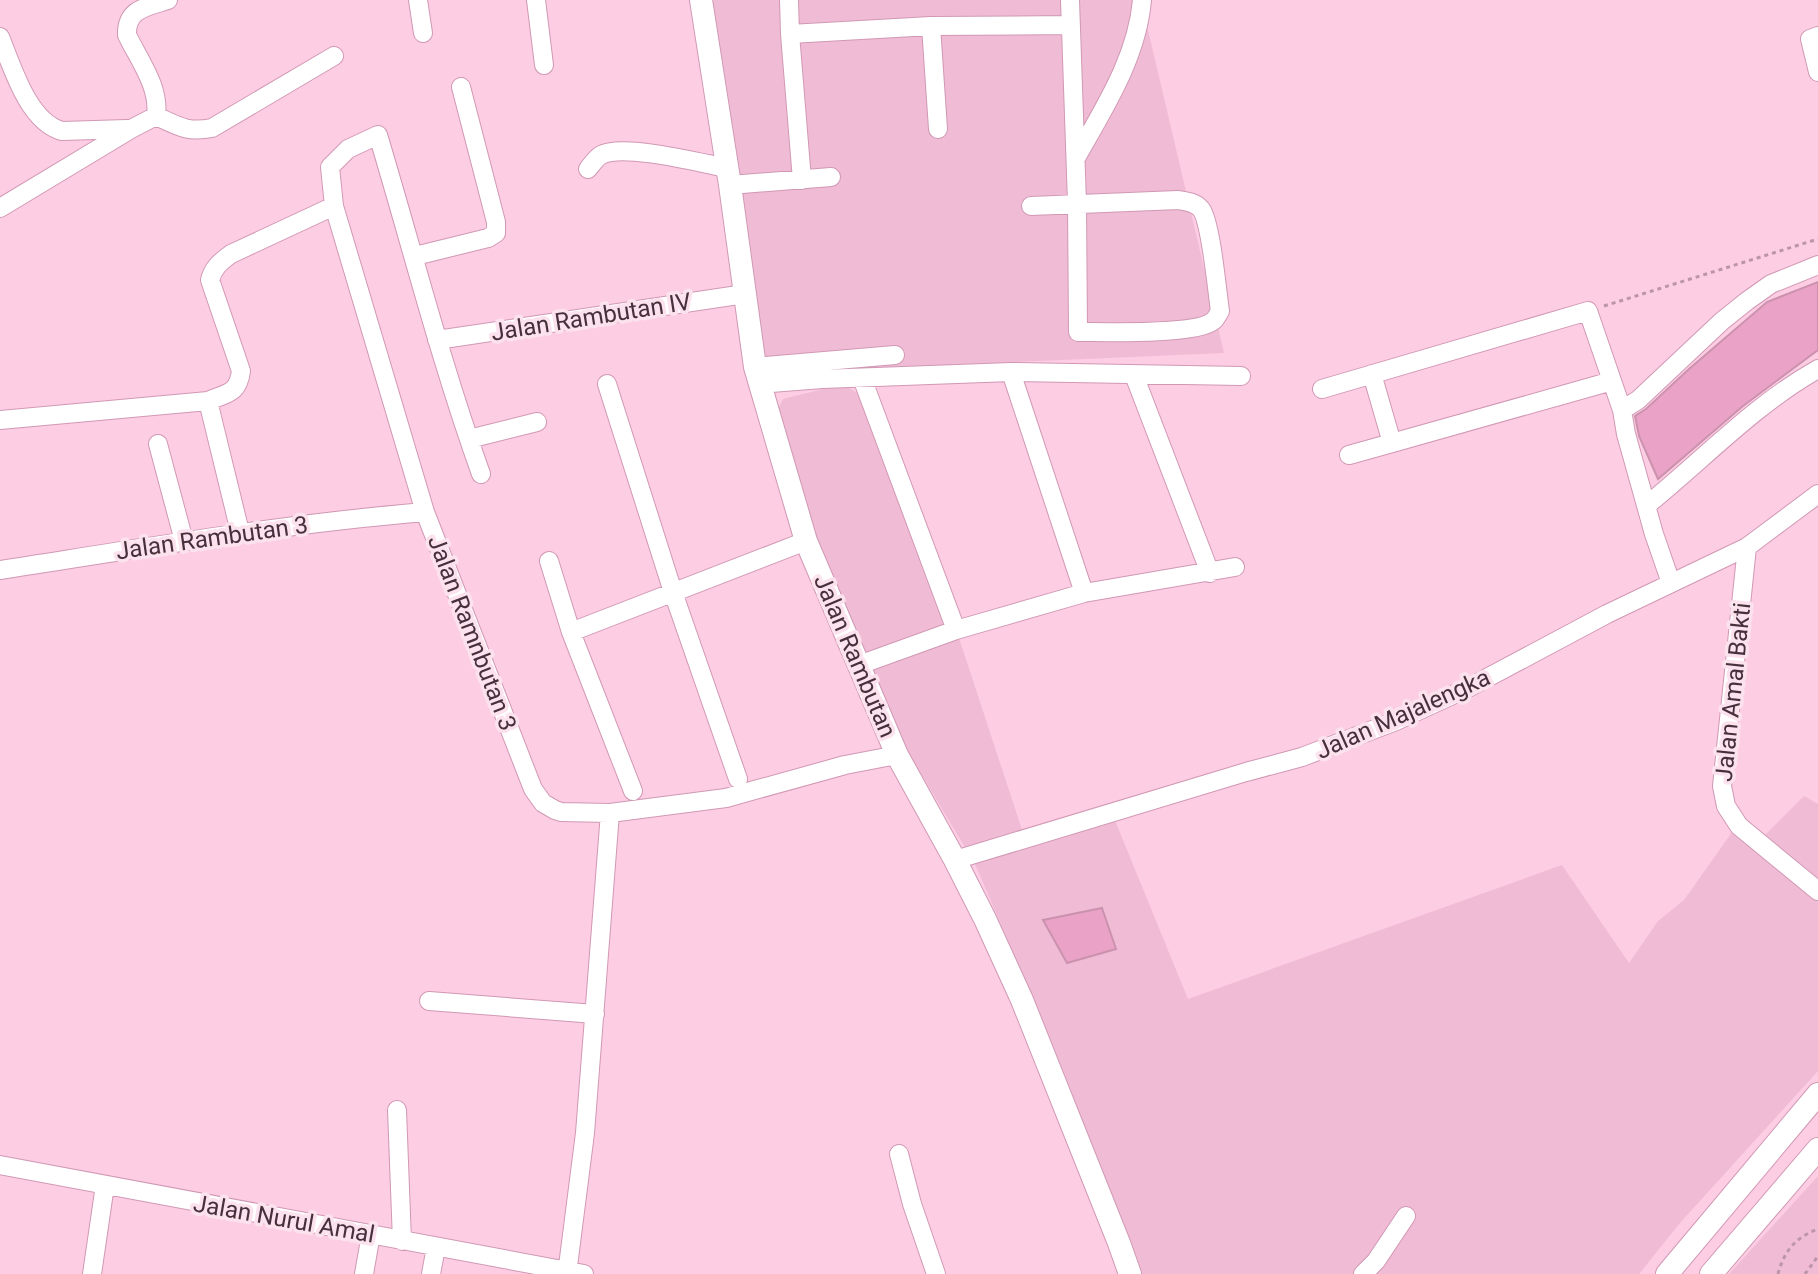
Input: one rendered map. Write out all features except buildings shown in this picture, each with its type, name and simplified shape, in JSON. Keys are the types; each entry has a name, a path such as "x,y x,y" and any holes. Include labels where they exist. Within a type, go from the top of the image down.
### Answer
{"main road":[{"name":"Jalan Rambutan","path":"701,0 757,376 806,541 897,755 955,860 1022,1000 1130,1274"},
{"path":"1667,1274 1818,1094"},
{"path":"1711,1274 1818,1149"}],"street":[{"path":"156,116 158,105 155,91 127,35 127,26 138,10 168,0"},
{"path":"418,0 423,33"},
{"path":"536,0 544,65"},
{"path":"789,0 802,180"},
{"path":"1031,206 1077,203 1178,200 1192,202 1200,207 1207,225 1220,311 1212,322 1199,327 1078,332 1077,203 1070,0"},
{"path":"1075,161 1116,87 1140,24 1142,0"},
{"path":"790,34 931,26 1071,25"},
{"path":"931,26 938,129"},
{"path":"1818,36 1810,39 1818,72"},
{"path":"0,37 28,101 53,129 131,129"},
{"path":"156,116 186,130 212,128 334,56"},
{"path":"461,87 496,222 496,233 488,238 415,256 453,395 481,474"},
{"path":"0,208 156,116"},
{"name":"Jalan Ramnbutan 3","path":"415,256 378,135 348,149 330,167 334,206 425,512 533,789 543,803 561,812 610,813 726,798 845,765 897,755"},
{"path":"588,169 600,155 615,150 649,153 728,176 802,180 831,177"},
{"path":"0,420 208,401 234,391 240,384 241,371 210,280 212,271 231,254 334,206"},
{"path":"1622,410 1638,400 1747,301 1771,284 1818,265"},
{"name":"Jalan Rambutan IV","path":"437,340 745,294"},
{"path":"1322,389 1588,311 1622,410 1654,534 1671,583"},
{"path":"757,376 895,355"},
{"path":"1647,505 1752,413 1797,380 1818,369"},
{"path":"757,376 862,378 1011,372 1241,376"},
{"path":"1011,372 1084,593"},
{"path":"1372,374 1392,443"},
{"path":"1134,375 1210,573"},
{"path":"862,378 956,630"},
{"path":"1349,455 1612,381"},
{"path":"607,384 673,592 738,779"},
{"path":"208,401 240,532"},
{"path":"469,439 537,422"},
{"path":"158,444 184,541"},
{"name":"Jalan Majalengka","path":"955,860 1347,742 1470,687 1607,614 1747,547 1818,494"},
{"name":"Jalan Rambutan 3","path":"0,570 240,532 425,512"},
{"path":"571,632 806,541"},
{"name":"Jalan Amal Bakti","path":"1747,547 1723,795 1730,816 1739,826 1818,891"},
{"path":"549,561 571,632 633,791"},
{"path":"859,665 956,630 1084,593 1235,567"},
{"path":"573,1273 610,813"},
{"path":"429,1001 595,1014"},
{"path":"397,1110 402,1241"},
{"path":"899,1154 936,1274"},
{"name":"Jalan Nurul Amal","path":"0,1165 573,1273"},
{"path":"92,1274 105,1185"},
{"path":"1363,1274 1376,1261 1406,1216"},
{"path":"364,1274 371,1234"},
{"path":"431,1274 436,1247"}],"path":[{"path":"1588,311 1818,239"},
{"path":"1778,1274 1780,1263 1791,1245 1802,1235 1818,1229"},
{"path":"1805,1274 1818,1256"}],"shaded area":[{"path":"708,0 1141,0 1224,353 765,373"},
{"path":"843,384 864,397 959,638 1027,845 1114,818 1188,999 1562,865 1629,963 1658,921 1684,900 1735,828 1759,841 1804,796 1818,804 1818,1071 1680,1223 1639,1274 1141,1274 1065,1075 975,864 909,754 820,547 775,415 783,399"},
{"path":"1818,1176 1818,1274 1729,1274"}]}
